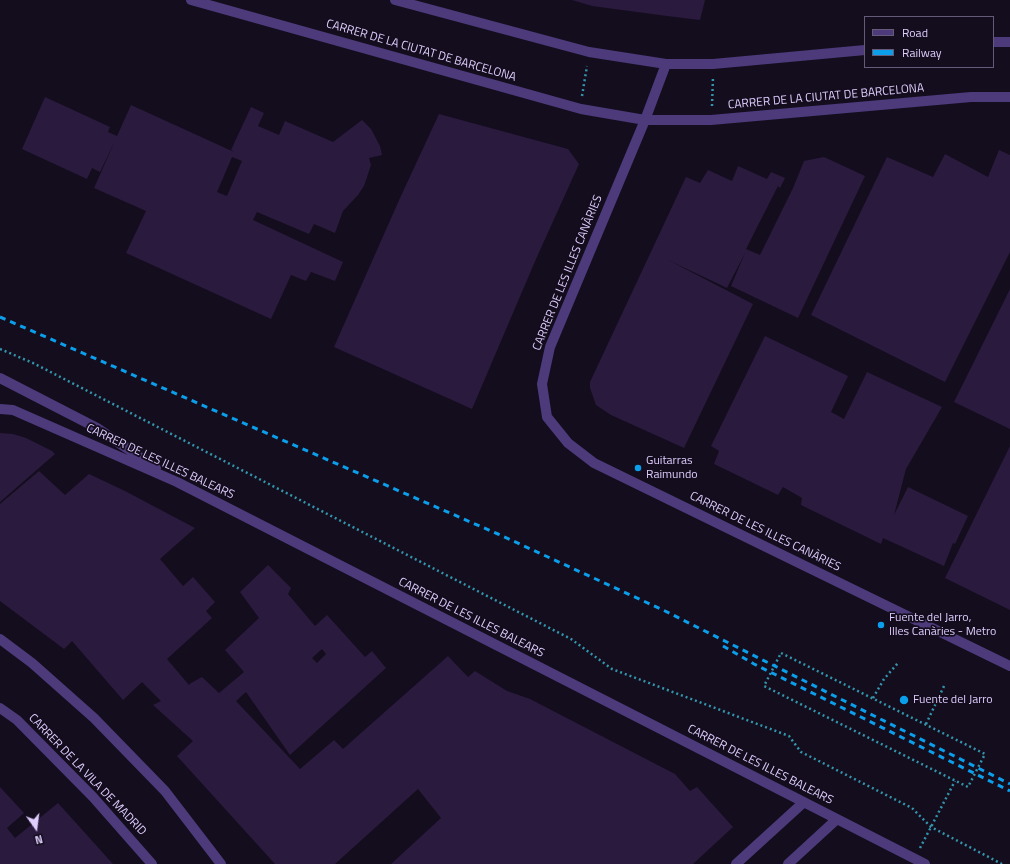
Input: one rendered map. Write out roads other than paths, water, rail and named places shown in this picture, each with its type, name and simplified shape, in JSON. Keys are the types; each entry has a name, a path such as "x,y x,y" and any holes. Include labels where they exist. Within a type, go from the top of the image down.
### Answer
{"street":[{"name":"CARRER DE LA CIUTAT DE BARCELONA","path":"191,0 581,109 645,120 711,120 971,97 1010,97"},
{"path":"395,0 589,52 666,64 713,64 864,50"},
{"path":"994,42 1010,42"},
{"path":"645,120 666,64"},
{"name":"CARRER DE LES ILLES CANÀRIES","path":"645,120 550,347 542,384 547,417 568,443 594,463 1010,666"},
{"path":"0,378 97,428 177,482"},
{"name":"CARRER DE LES ILLES BALEARS","path":"0,409 13,410 177,482 925,864"},
{"path":"0,639 32,663 94,718 165,791 221,864"},
{"name":"CARRER DE LA VILA DE MADRID","path":"0,708 17,720 93,797 152,864"},
{"path":"736,864 804,802"},
{"path":"788,864 837,819"}],"railway":[{"path":"0,317 498,534 663,610 1010,784"},
{"path":"723,646 754,664 1010,791"}],"place":[{"name":"Guitarras Raimundo","path":"638,468"},
{"name":"Fuente del Jarro, Illes Canàries - Metro","path":"881,625"},
{"name":"Fuente del Jarro","path":"904,700"}]}
